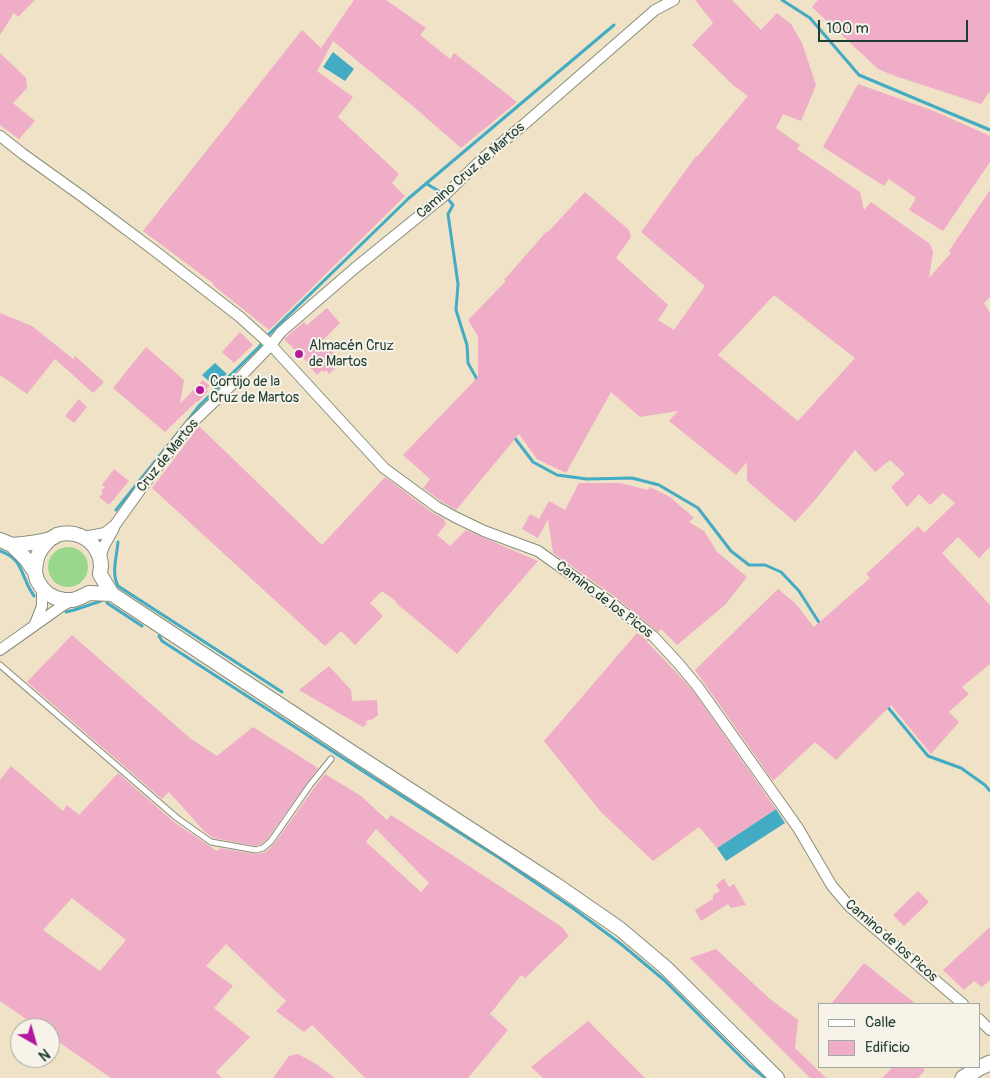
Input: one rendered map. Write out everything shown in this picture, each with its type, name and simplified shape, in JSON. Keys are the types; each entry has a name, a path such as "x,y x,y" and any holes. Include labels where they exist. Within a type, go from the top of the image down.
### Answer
{"main road":[{"path":"35,572 40,548 49,540 66,534 84,537 97,550 100,558 100,575 112,594 555,884 620,929 665,967 777,1078"},
{"path":"6,542 31,543 49,540"},
{"path":"6,542 26,559 35,572 42,588 56,598 73,600 89,593 112,594"},
{"path":"963,1078 979,1068"}],"street":[{"name":"Camino Cruz de Martos","path":"266,341 281,332 355,268 445,196 483,158 655,10 674,0"},
{"name":"Camino de los Picos","path":"0,136 240,316 266,341 384,468 455,517 484,531 538,551 614,605 654,637 704,695 798,828 832,886 850,908 961,1003"},
{"name":"Cruz de Martos","path":"84,537 105,533 115,525 189,426 266,341"},
{"path":"100,558 115,525"},
{"path":"35,624 40,611 42,588"},
{"path":"0,650 35,624 73,600"},
{"path":"980,1020 990,1030"}],"lane":[{"path":"0,665 177,818 211,842 256,850 264,848 331,759"}],"green space":[{"path":"72,547 79,550 85,556 88,567 87,575 79,584 72,587 64,587 57,584 49,575 48,563 51,556 60,548"}],"water":[{"path":"333,52 354,69 345,81 323,67"},
{"path":"215,363 227,374 213,385 202,375"},
{"path":"776,809 785,823 726,861 717,848"}],"building":[{"path":"0,0 35,0 18,17 14,13 0,35"},
{"path":"354,0 386,0 426,28 420,35 450,59 454,53 517,102 461,148 333,41 317,71 353,97 338,117 399,174 392,183 405,196 269,330 214,284 143,231 302,30 321,48"},
{"path":"695,0 732,0 761,30 777,13 791,24 802,43 816,85 801,121 783,114 776,128 800,145 797,149 860,192 864,210 871,202 930,244 933,252 929,278 951,253 949,251 990,190 990,297 984,303 990,313 990,547 979,558 958,537 942,553 990,605 990,664 962,687 969,694 949,712 959,722 931,754 891,705 836,760 815,742 773,781 695,670 778,589 795,603 814,627 870,578 866,574 918,526 924,533 955,503 943,493 930,505 919,494 907,507 891,487 905,474 890,460 875,472 855,450 795,522 747,481 747,462 736,475 669,421 678,411 640,417 611,392 566,473 537,459 519,434 456,510 423,488 430,479 403,455 478,377 478,336 468,320 506,281 504,280 547,231 585,192 629,230 631,237 616,258 668,305 658,320 674,330 705,286 641,232 696,156 748,96 733,85 692,45 713,23","holes":["774,295 855,358 798,421 718,355"]},
{"path":"818,0 990,0 990,91 981,104 878,69 812,7"},
{"path":"0,53 26,78 27,88 13,103 35,121 19,139 0,125"},
{"path":"858,84 934,111 990,136 990,162 943,231 909,210 916,198 889,179 884,186 823,147"},
{"path":"327,308 340,323 322,341 342,361 329,374 326,370 324,372 322,370 317,375 284,339 304,322 307,325"},
{"path":"0,313 32,326 73,359 75,356 104,382 93,393 55,359 27,394 0,375"},
{"path":"240,332 253,345 234,363 222,352"},
{"path":"146,347 184,380 180,404 203,380 210,386 198,402 165,432 113,388"},
{"path":"79,399 87,407 74,423 65,416"},
{"path":"199,426 322,545 385,477 444,519 446,524 437,535 450,546 466,530 538,561 457,654 382,591 370,603 383,616 355,645 341,631 325,646 152,488"},
{"path":"114,469 129,481 109,505 99,497 105,487 102,485"},
{"path":"579,483 620,483 648,490 650,487 670,497 694,518 689,522 704,531 717,552 747,577 725,605 677,645 661,629 658,632 614,596 553,553 548,519 538,538 522,529 530,514 539,519 549,501 565,510"},
{"path":"637,633 648,641 693,691 776,809 717,848 699,827 653,861 601,812 544,741"},
{"path":"72,635 190,738 217,756 253,727 318,768 268,838 256,846 213,838 205,832 169,792 162,799 27,682"},
{"path":"329,666 351,690 352,701 377,700 378,715 366,721 367,724 363,727 299,690"},
{"path":"11,766 63,811 67,805 79,815 118,773 174,822 217,851 219,848 256,854 266,852 274,844 325,774 361,796 387,820 391,815 562,927 569,936 525,978 521,975 490,1014 508,1030 468,1078 365,1078 312,1025 304,1032 276,1011 286,1001 226,944 206,966 233,986 214,1008 250,1037 216,1072 222,1078 111,1078 60,1043 60,1018 25,1018 0,1001 0,780","holes":["376,829 429,883 421,892 366,842","72,898 126,940 100,971 43,930"]},
{"path":"724,878 729,887 734,884 746,905 731,908 728,904 701,921 695,910 713,899 713,895 720,891 716,885"},
{"path":"918,891 929,902 904,926 893,915"},
{"path":"990,927 990,980 982,987 974,981 964,990 943,970"},
{"path":"716,949 770,999 798,1020 795,1048 826,1078 810,1078 690,958"},
{"path":"864,963 915,1003 832,1003"},
{"path":"588,1021 645,1078 543,1078 531,1067"},
{"path":"298,1054 335,1078 273,1078 289,1056"},
{"path":"892,1068 922,1068 925,1070 918,1078 882,1078"}],"waterway":[{"path":"782,0 810,18 859,75 990,130"},
{"path":"185,424 199,406 259,347 268,335 409,198 614,25"},
{"path":"427,184 442,193"},
{"path":"448,199 453,205 448,214 458,284 456,310 467,345 468,363 478,381"},
{"path":"116,510 181,429"},
{"path":"514,437 533,462 557,475 587,479 632,478 659,485 698,508 731,551 749,565 765,565 781,572 799,591 820,624"},
{"path":"118,542 115,570 118,586 282,692"},
{"path":"0,551 14,559 34,596"},
{"path":"66,612 101,601"},
{"path":"107,603 142,626"},
{"path":"159,636 162,641 498,857 574,909 621,944 664,980 749,1065 764,1077"},
{"path":"886,705 928,756 961,768 985,785 990,791"}],"place":[{"name":"Almacén Cruz de Martos","path":"299,354"},
{"name":"Cortijo de la Cruz de Martos","path":"200,390"}]}
